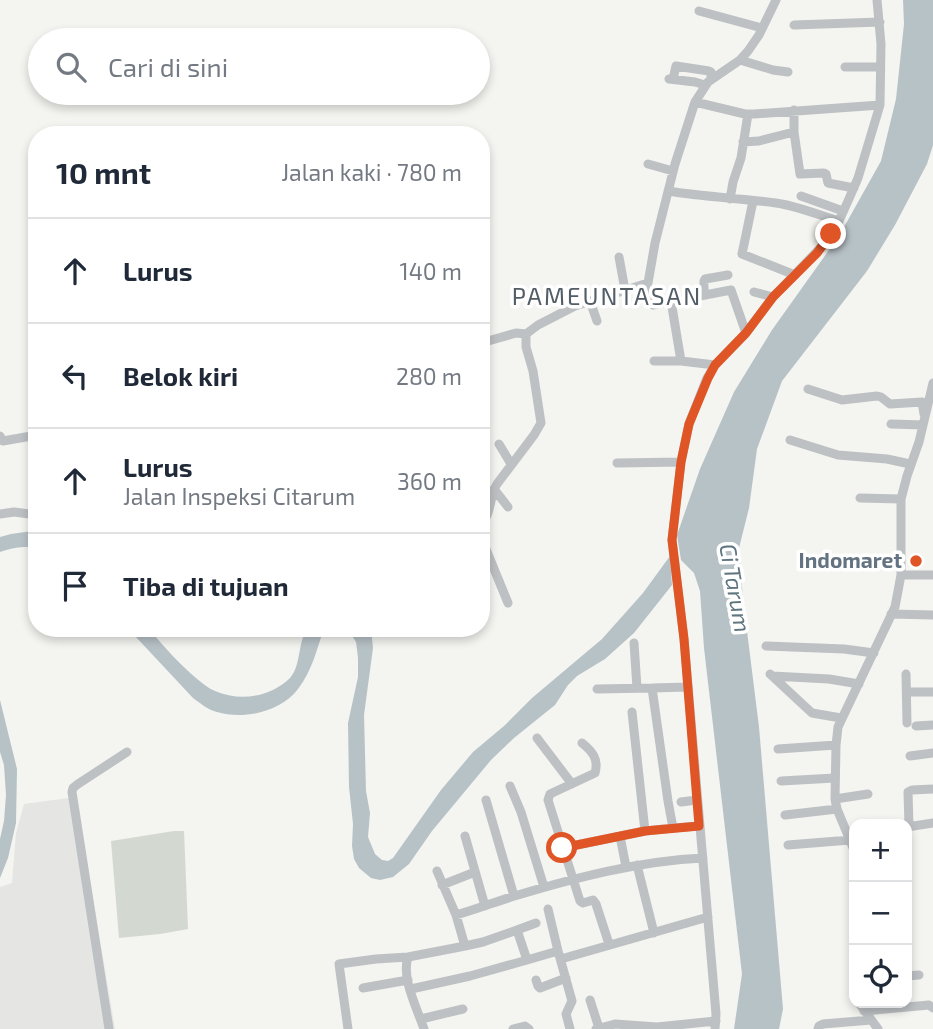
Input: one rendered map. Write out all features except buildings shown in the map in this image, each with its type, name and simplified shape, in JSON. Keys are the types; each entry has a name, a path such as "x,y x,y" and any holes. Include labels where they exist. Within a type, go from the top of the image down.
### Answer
{"street":[{"path":"746,333 731,290 653,305 645,285 650,274 673,171 695,102 708,82 711,72 676,66 670,79 708,82 740,60 754,43 776,0"},
{"path":"590,1000 597,1028 615,1024 626,1027 715,1025 704,858 672,544 681,462 689,424 715,365 746,333 773,297 824,244 854,188 880,105 880,22 877,0"},
{"path":"699,11 762,29"},
{"path":"794,24 880,22"},
{"path":"740,60 788,72"},
{"path":"845,67 880,67"},
{"path":"695,102 748,114 880,105"},
{"path":"794,110 800,174 824,173 828,183 854,188"},
{"path":"730,199 732,183 741,158 748,114"},
{"path":"743,142 794,132"},
{"path":"648,164 673,171"},
{"path":"668,191 795,207 841,216"},
{"path":"801,196 841,216"},
{"path":"753,201 742,254 795,275"},
{"path":"618,257 625,290"},
{"path":"704,295 705,279 728,275"},
{"path":"490,340 516,333 526,334 575,306 645,285"},
{"path":"754,292 773,297"},
{"path":"590,301 597,321"},
{"path":"671,301 681,361"},
{"path":"490,507 494,489 541,423 533,371 526,347 526,334"},
{"path":"654,361 715,365"},
{"path":"849,833 836,804 837,732 897,598 901,575 901,499 933,383"},
{"path":"808,389 842,400 877,396 890,404 922,402 924,420"},
{"path":"891,424 924,420"},
{"path":"0,436 3,441 28,437"},
{"path":"790,440 838,455 887,459 910,464"},
{"path":"499,444 511,464"},
{"path":"617,463 681,462"},
{"path":"494,489 508,507"},
{"path":"860,498 901,499"},
{"path":"0,514 28,514"},
{"path":"490,559 508,603"},
{"path":"901,575 933,575"},
{"path":"891,614 933,615"},
{"path":"634,643 637,688"},
{"path":"766,646 874,653"},
{"path":"906,674 912,725 933,725"},
{"path":"841,718 812,713 771,675 859,684"},
{"path":"597,689 688,687"},
{"path":"652,688 673,828"},
{"path":"907,692 933,692"},
{"path":"632,712 643,768 645,831"},
{"path":"537,738 572,784"},
{"path":"582,743 593,751 597,770 548,796 581,902 593,900 596,904 609,944"},
{"path":"778,749 836,745"},
{"path":"109,1029 72,792 78,784 127,752"},
{"path":"910,756 933,753"},
{"path":"781,781 835,778"},
{"path":"510,786 521,812 544,887"},
{"path":"908,819 908,792 933,789"},
{"path":"785,815 867,794"},
{"path":"486,800 514,896"},
{"path":"681,802 698,800"},
{"path":"912,826 933,823"},
{"path":"562,848 645,831 699,826"},
{"path":"465,836 485,906"},
{"path":"620,836 626,867"},
{"path":"788,845 849,837"},
{"path":"456,915 544,887 626,867 704,858"},
{"path":"637,865 654,933"},
{"path":"437,871 456,915 465,946"},
{"path":"442,885 475,872"},
{"path":"548,909 572,1002 566,1014 570,1029"},
{"path":"363,988 409,985 470,976 527,960 654,933 708,917"},
{"path":"348,1029 339,964 408,957 465,946 536,923"},
{"path":"517,930 527,960"},
{"path":"408,957 406,969 409,985 424,1029"},
{"path":"912,976 919,975"},
{"path":"536,980 540,988 566,978"},
{"path":"912,1005 929,1004 933,1009"},
{"path":"862,1008 878,1029"},
{"path":"421,1019 463,1009"},
{"path":"818,1029 823,1024 871,1020"},
{"path":"513,1029 525,1026 529,1029"}],"shaded area":[{"path":"76,797 115,1029 0,1029 0,887 12,883 16,833 24,804"},
{"path":"184,831 188,929 119,938 111,841"}],"water":[{"name":"Ci Tarum","path":"903,0 933,0 933,145 927,164 867,271 782,381 757,449 749,508 739,548 759,727 783,1009 779,1029 734,1029 742,974 704,648 700,591 694,573 681,560 677,535 700,469 734,392 772,330 839,236 881,161 896,99 904,24"},
{"path":"28,532 28,548 0,552 0,537"},
{"path":"670,556 672,585 634,633 605,659 577,676 555,705 491,760 432,831 409,864 393,877 380,880 371,878 359,868 352,846 353,824 349,787 348,723 358,677 356,642 353,637 372,637 373,648 364,715 366,791 370,813 368,837 375,854 388,861 473,752 602,639 643,593"},
{"path":"136,637 156,637 199,681 215,691 245,697 274,690 290,678 304,637 321,637 314,660 298,689 291,697 272,708 250,714 227,714 214,711 193,698"},
{"path":"0,700 17,769 16,823 0,878 0,839 6,795 4,765 0,752"}],"place":[{"name":"Indomaret","path":"916,561"}],"district":[{"name":"PAMEUNTASAN","path":"607,297"}],"route":[{"path":"562,848 645,831 699,826 684,639 672,540 681,462 689,424 715,365 746,333 773,297 817,253 831,234"}]}
